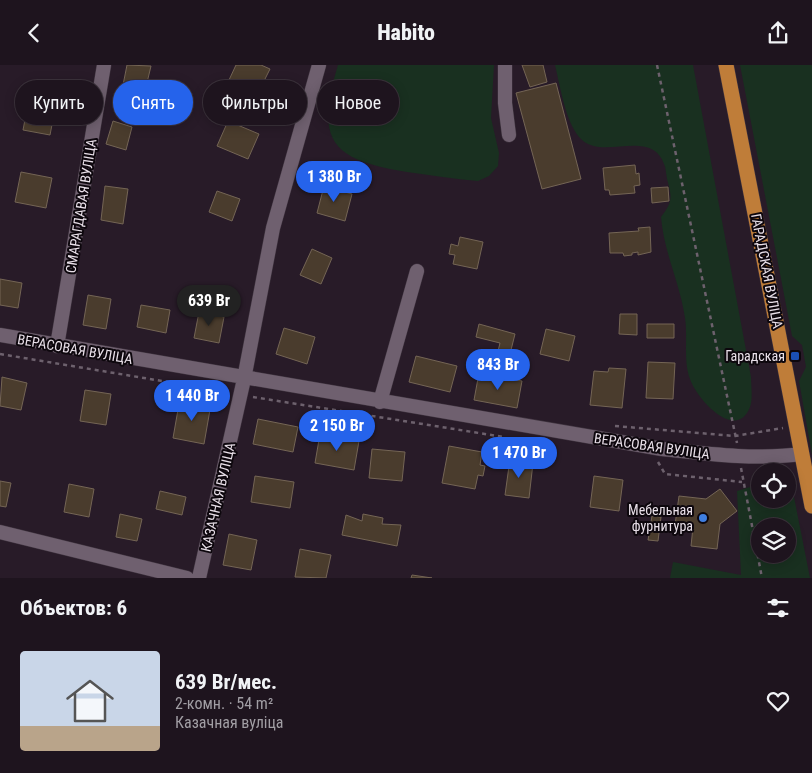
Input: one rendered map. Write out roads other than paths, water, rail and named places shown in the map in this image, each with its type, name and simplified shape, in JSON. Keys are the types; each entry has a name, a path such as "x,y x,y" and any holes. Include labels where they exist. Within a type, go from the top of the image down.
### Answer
{"main road":[{"name":"ГАРАДСКАЯ ВУЛІЦА","path":"726,65 812,506"}],"street":[{"name":"СМАРАГДАВАЯ ВУЛІЦА","path":"57,346 104,65"},
{"name":"КАЗАЧНАЯ ВУЛІЦА","path":"199,578 241,395 273,228 319,65"},
{"path":"505,65 505,103 509,135"},
{"path":"380,401 417,271"},
{"name":"ВЕРАСОВАЯ ВУЛІЦА","path":"0,335 244,379 623,443 770,459 802,454"},
{"path":"0,532 187,578"}],"place":[{"name":"Гарадская","path":"795,356"},
{"name":"Мебельная фурнитура","path":"703,518"}]}
